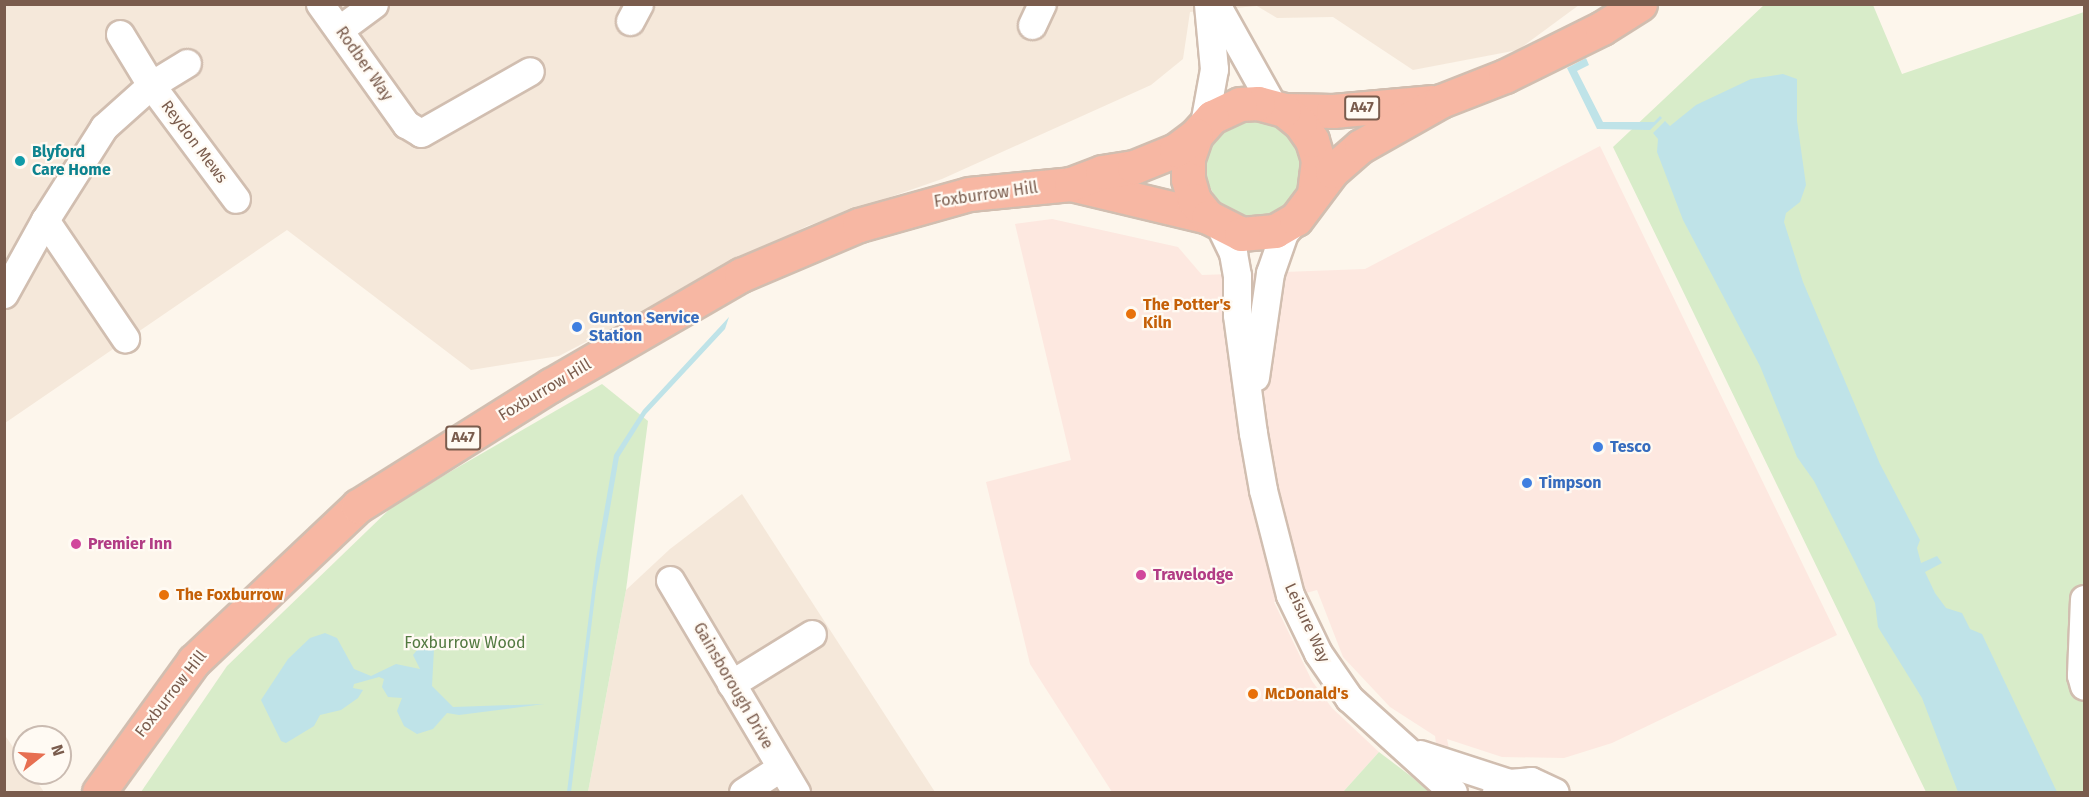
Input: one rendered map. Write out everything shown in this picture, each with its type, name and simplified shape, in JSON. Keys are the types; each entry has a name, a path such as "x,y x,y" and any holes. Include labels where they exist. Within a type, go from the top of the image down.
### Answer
{"highway":[{"name":"A47","path":"1305,206 1361,146 1441,101 1516,71 1602,28 1640,4"},
{"name":"A47","path":"1278,108 1333,111 1441,101"},
{"path":"1240,104 1278,108 1300,123 1312,140 1318,160 1305,206 1275,231 1257,235 1214,222 1194,200 1188,179 1188,158 1200,130 1240,104"},
{"name":"Foxburrow Hill","path":"99,792 162,700 234,620 358,506 422,463 741,275 817,242 918,206 969,194 1071,184 1150,161 1176,150 1200,130"},
{"name":"Foxburrow Hill","path":"1071,184 1214,222"}],"street":[{"name":"Rodber Way","path":"320,4 406,124 421,133 530,71"},
{"path":"340,29 374,4"},
{"path":"1200,130 1214,69 1208,4"},
{"path":"1216,4 1278,108"},
{"name":"Reydon Mews","path":"120,34 151,85 236,199"},
{"path":"4,294 45,220 104,127 151,85 186,63"},
{"name":"Leisure Way","path":"1251,402 1270,273 1284,233 1305,206"},
{"path":"45,220 125,338"},
{"name":"Leisure Way","path":"1214,222 1238,275 1237,315 1263,490 1290,595 1318,653 1349,698 1453,792"},
{"name":"Gainsborough Drive","path":"670,580 796,792"},
{"path":"2085,599 2081,675 2085,686"},
{"path":"731,684 812,633"},
{"name":"Leisure Way","path":"1402,747 1502,788 1531,780 1555,792"},
{"path":"743,792 780,768"}],"shaded area":[{"path":"5,5 1579,5 1518,50 1413,70 1333,17 1277,18 1257,6 1190,12 1183,59 1151,85 942,179 807,226 559,356 471,370 287,230 5,423"},
{"path":"1600,146 1837,635 1612,743 1564,758 1502,757 1447,739 1458,792 1442,792 1435,736 1390,707 1343,657 1317,590 1274,602 1312,681 1332,708 1379,752 1343,792 1112,792 1030,664 986,482 1071,460 1015,224 1052,219 1178,247 1202,275 1365,269"},
{"path":"742,494 935,792 588,792 626,590 670,549"},
{"path":"4,734 12,746 12,785 39,785 44,792 5,792"}],"green space":[{"path":"1764,5 1873,5 1902,74 2084,12 2084,792 1926,792 1613,147"},
{"path":"1254,120 1272,124 1288,134 1298,150 1302,168 1298,186 1288,202 1272,212 1254,216 1236,212 1220,202 1210,186 1206,168 1210,150 1220,134 1236,124"},
{"name":"Foxburrow Wood","path":"602,384 648,421 626,590 588,792 141,792 227,666 396,503"},
{"path":"1379,752 1412,777 1429,792 1343,792"}],"water":[{"path":"1586,58 1589,65 1577,71 1603,122 1654,122 1660,116 1662,118 1650,130 1597,129 1567,68"},
{"path":"1783,74 1797,79 1797,121 1806,185 1800,202 1786,213 1784,222 1803,282 1880,464 1920,540 1917,548 1921,563 1937,556 1942,563 1925,572 1935,593 1946,608 1962,613 1970,629 1982,634 2057,792 1958,792 1922,698 1878,627 1875,603 1814,481 1797,457 1760,366 1683,220 1657,152 1658,139 1653,133 1665,121 1670,126 1696,105 1751,79"},
{"path":"729,317 725,329 646,414 619,457 596,588 571,792 567,792 596,559 614,455 643,410"},
{"path":"325,633 337,638 354,669 371,676 396,664 420,669 413,655 421,645 430,644 434,649 432,686 453,707 544,704 459,715 447,713 433,729 417,734 404,726 397,711 402,698 388,697 382,687 384,679 379,677 354,684 353,688 363,690 358,698 341,710 320,715 314,726 286,743 281,741 261,700 288,659 310,638"}],"place":[{"name":"Blyford Care Home","path":"20,161"},
{"name":"The Potter's Kiln","path":"1131,314"},
{"name":"Gunton Service Station","path":"577,327"},
{"name":"Tesco","path":"1598,447"},
{"name":"Timpson","path":"1527,483"},
{"name":"Premier Inn","path":"76,544"},
{"name":"Travelodge","path":"1141,575"},
{"name":"The Foxburrow","path":"164,595"},
{"name":"McDonald's","path":"1253,694"}]}
